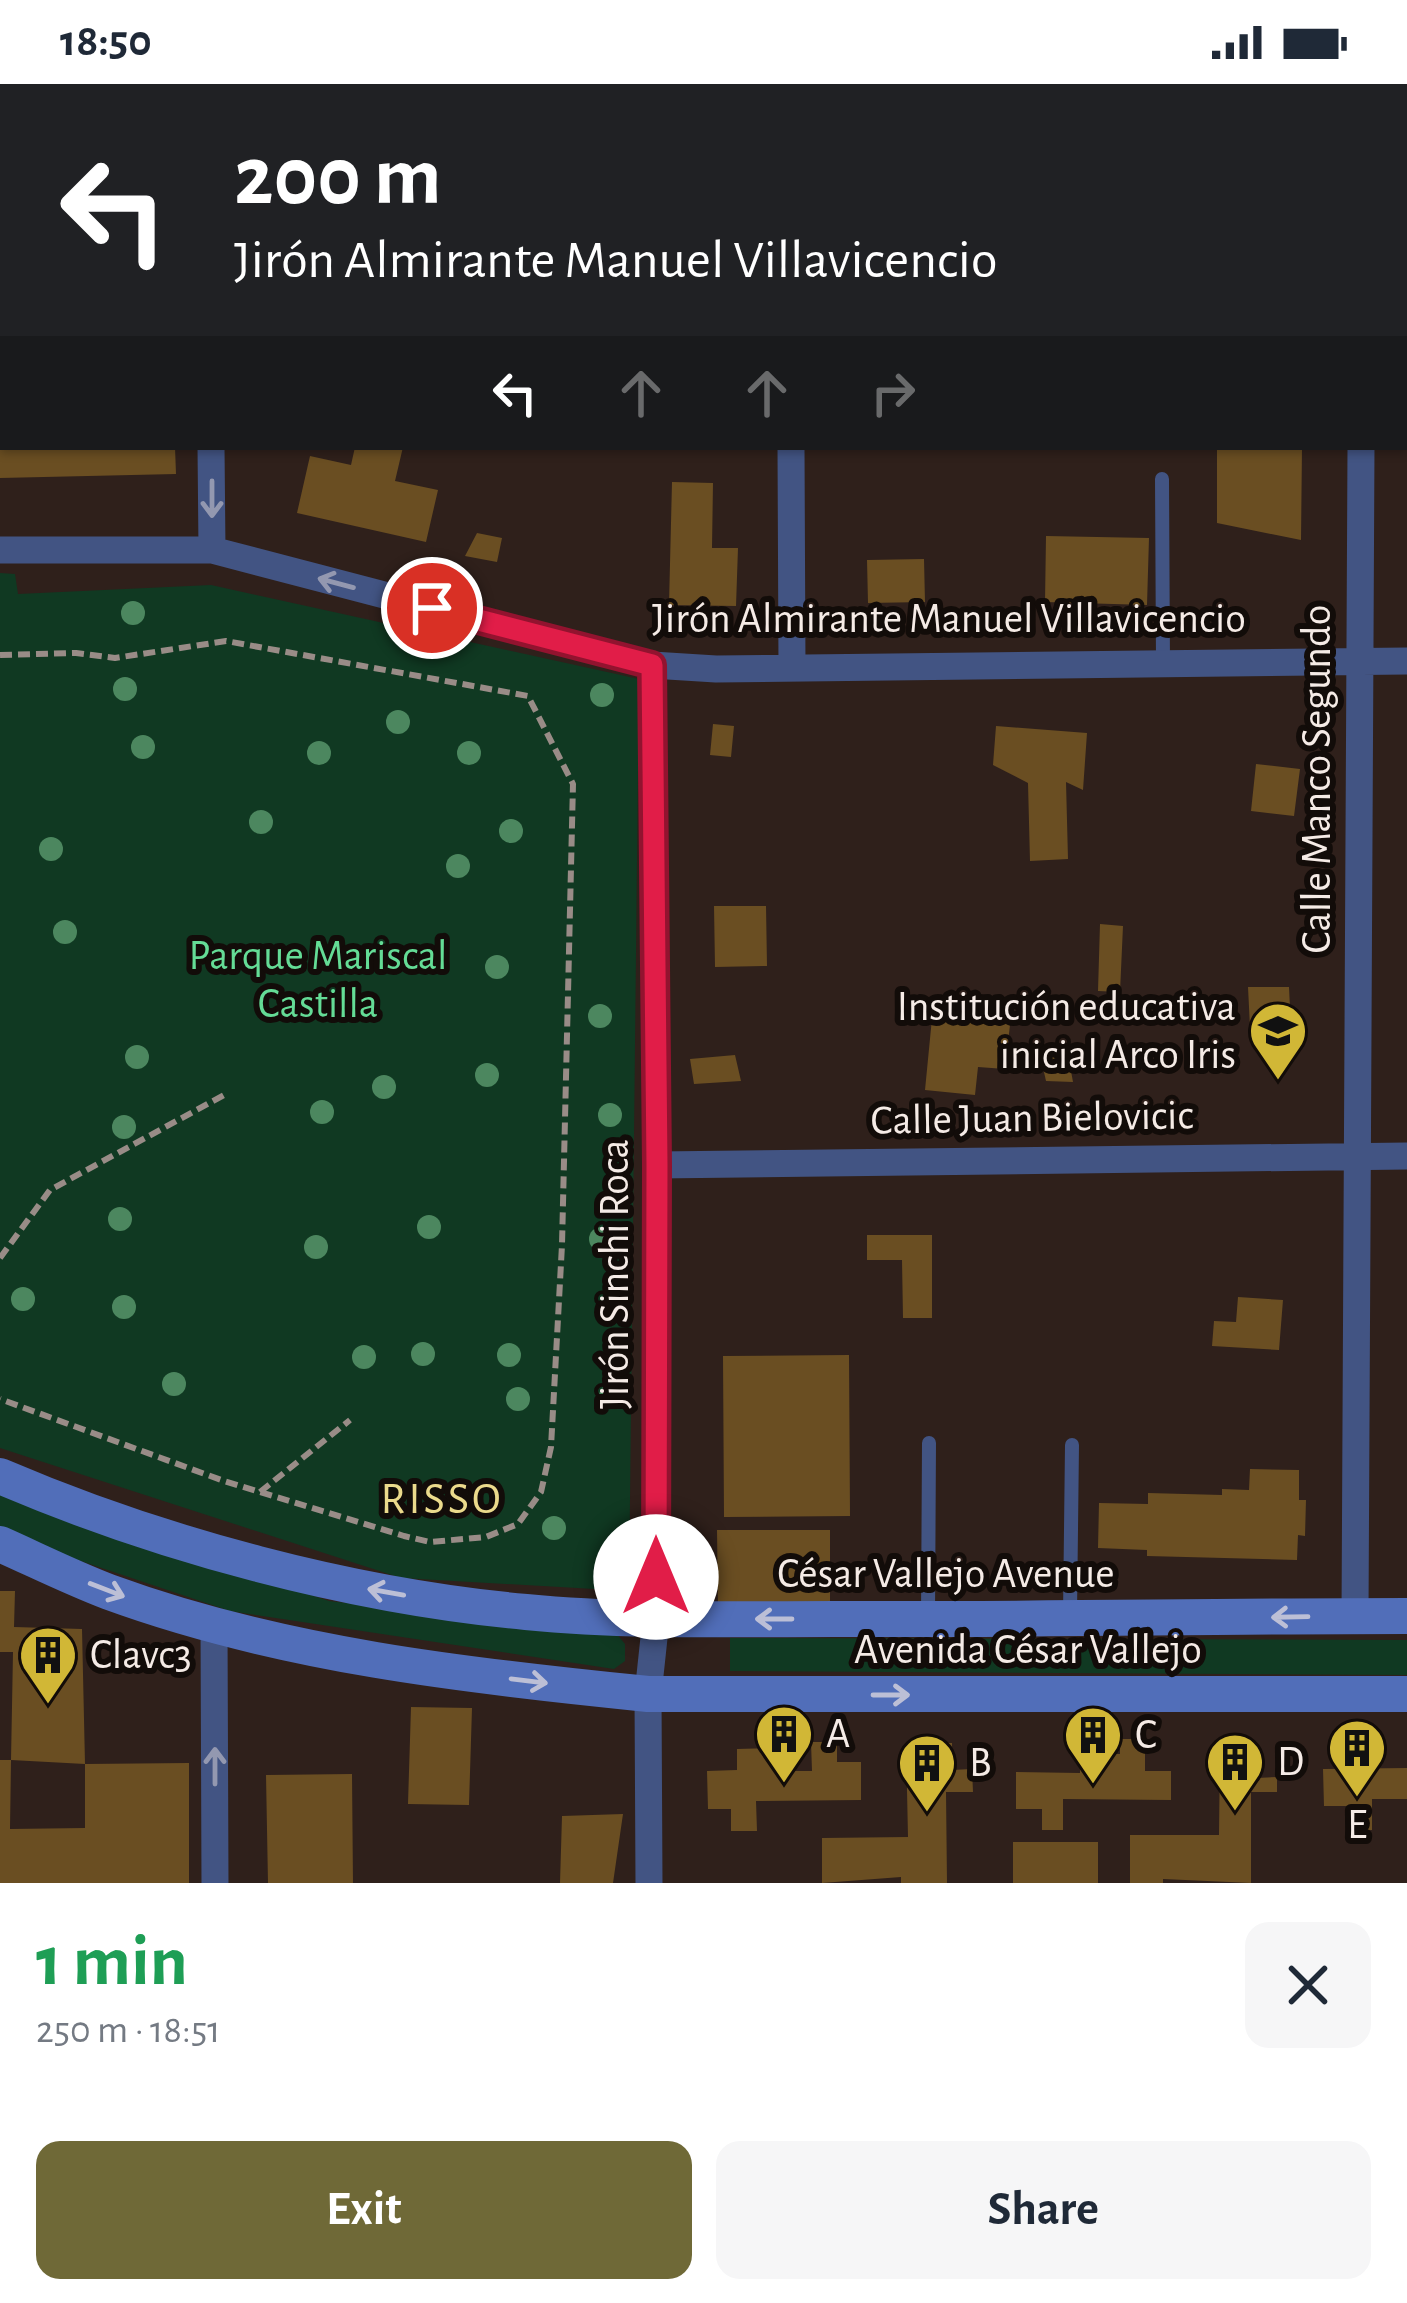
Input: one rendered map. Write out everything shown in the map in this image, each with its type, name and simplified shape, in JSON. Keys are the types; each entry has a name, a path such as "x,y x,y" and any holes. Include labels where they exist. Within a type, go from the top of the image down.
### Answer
{"main road":[{"name":"César Vallejo Avenue","path":"0,1476 116,1518 328,1582 526,1612 656,1618 1070,1620 1407,1616"},
{"path":"0,1544 108,1592 214,1624 380,1660 648,1694"},
{"name":"Avenida César Vallejo","path":"648,1694 1407,1694"}],"street":[{"path":"212,450 212,550"},
{"path":"791,450 791,668"},
{"name":"Calle Manco Segundo","path":"1355,1616 1361,450"},
{"name":"Jirón Almirante Manuel Villavicencio","path":"0,550 212,550 652,665 791,668 1407,661"},
{"name":"Jirón Sinchi Roca","path":"650,1883 648,1694 656,1618 657,1165 652,665"},
{"name":"Calle Juan Bielovicic","path":"657,1165 1407,1156"},
{"path":"214,1624 214,1883"}],"lane":[{"path":"1162,478 1163,663"},
{"path":"928,1444 928,1619"},
{"path":"1070,1620 1072,1445"}],"path":[{"path":"0,656 76,653 115,658 226,641 528,696 573,784 562,1245 551,1447 541,1492 518,1524 486,1538 430,1542 260,1492 0,1400"},
{"path":"0,1258 50,1190 224,1095"},
{"path":"260,1492 350,1420"}],"green space":[{"name":"Parque Mariscal Castilla","path":"0,573 15,574 18,594 211,585 639,679 629,1591 401,1578 0,1448"},
{"path":"0,1488 329,1601 616,1633 625,1644 625,1661 614,1669 230,1611 27,1543 0,1529"},
{"path":"730,1638 1407,1640 1407,1675 730,1671"}],"building":[{"path":"0,450 175,450 176,474 0,478"},
{"path":"354,450 402,450 395,481 438,490 426,542 297,513 310,456 351,465"},
{"path":"1217,450 1302,450 1301,540 1217,523"},
{"path":"672,482 713,483 712,548 738,548 736,606 669,605"},
{"path":"477,533 502,538 497,562 465,556"},
{"path":"1046,536 1149,538 1147,605 1045,602"},
{"path":"924,559 925,602 868,603 867,560"},
{"path":"713,724 734,726 731,757 710,755"},
{"path":"996,726 1087,733 1083,790 1066,782 1068,859 1030,861 1028,783 993,765"},
{"path":"1256,764 1300,769 1294,816 1251,811"},
{"path":"714,906 766,906 767,966 715,967"},
{"path":"1100,924 1123,926 1120,992 1098,991"},
{"path":"1248,987 1289,987 1291,1028 1250,1027"},
{"path":"933,1008 1011,1016 1005,1069 978,1067 975,1095 925,1090"},
{"path":"1067,1049 1073,1082 1046,1081 1039,1050"},
{"path":"735,1055 741,1081 694,1084 690,1059"},
{"path":"867,1235 932,1235 932,1318 903,1318 902,1260 867,1260"},
{"path":"1238,1297 1283,1300 1279,1350 1212,1346 1214,1321 1236,1322"},
{"path":"849,1355 850,1516 724,1517 723,1356"},
{"path":"1250,1469 1299,1470 1299,1500 1306,1500 1305,1536 1298,1535 1297,1560 1147,1556 1147,1550 1098,1548 1099,1503 1148,1504 1148,1493 1222,1495 1222,1489 1249,1490"},
{"path":"717,1530 830,1530 830,1608 718,1609"},
{"name":"Clavc3","path":"0,1591 15,1591 14,1627 82,1629 85,1764 11,1760 13,1652 0,1652"},
{"path":"411,1707 472,1708 469,1805 408,1804"},
{"name":"C","path":"1120,1739 1145,1739 1145,1771 1171,1771 1171,1800 1063,1799 1063,1830 1042,1830 1042,1809 1016,1809 1016,1772 1080,1773 1080,1754 1120,1754"},
{"name":"A","path":"811,1742 837,1742 837,1762 861,1762 861,1800 756,1801 757,1831 731,1831 731,1809 708,1809 707,1771 737,1770 737,1749 780,1748 780,1771 812,1771"},
{"name":"B","path":"906,1743 952,1743 952,1770 972,1769 973,1792 946,1792 947,1883 901,1883 901,1877 822,1883 822,1838 908,1837"},
{"name":"D","path":"1220,1750 1257,1750 1257,1778 1277,1777 1277,1792 1251,1792 1251,1883 1163,1879 1163,1883 1130,1883 1130,1835 1219,1835"},
{"path":"0,1760 11,1760 10,1829 85,1828 85,1764 189,1763 189,1883 0,1883"},
{"name":"E","path":"1407,1768 1407,1799 1372,1799 1372,1830 1351,1830 1351,1806 1324,1806 1323,1769"},
{"path":"352,1774 353,1883 268,1883 266,1775"},
{"path":"623,1814 613,1883 560,1883 562,1816"},
{"path":"1013,1842 1098,1842 1098,1883 1013,1883"}],"place":[{"name":"Institución educativa inicial Arco Iris","path":"1278,1082"},
{"name":"Clavc3","path":"48,1706"},
{"name":"A","path":"784,1785"},
{"name":"C","path":"1093,1786"},
{"name":"E","path":"1357,1799"},
{"name":"D","path":"1235,1813"},
{"name":"B","path":"927,1814"}],"district":[{"name":"RISSO","path":"442,1499"}],"route":[{"path":"432,608 652,665 656,1577"}]}
